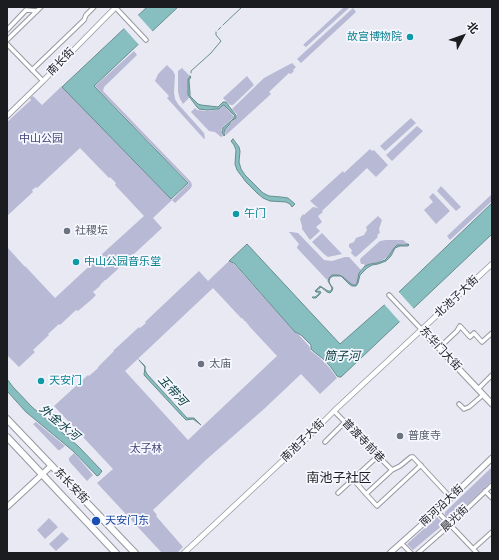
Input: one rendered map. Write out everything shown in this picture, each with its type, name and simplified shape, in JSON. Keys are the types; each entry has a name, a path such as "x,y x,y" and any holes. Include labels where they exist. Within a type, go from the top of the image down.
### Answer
{"highway":[{"name":"东长安街","path":"7,419 135,553"},
{"name":"东长安街","path":"7,437 116,553"}],"main road":[{"name":"东华门大街","path":"422,330 492,404"},
{"name":"南河沿大街","path":"390,553 451,498 492,458"},
{"path":"7,507 51,466"}],"street":[{"path":"7,40 41,7"},
{"path":"32,70 84,20 86,15 94,7"},
{"path":"115,7 146,40"},
{"name":"南长街","path":"7,116 115,7"},
{"path":"7,30 26,10 37,11"},
{"path":"7,44 43,81"},
{"name":"北池子大街","path":"422,330 492,264"},
{"name":"东华门大街","path":"390,296 422,330"},
{"path":"439,348 457,331 460,326 470,337 474,333 482,342 492,333"},
{"name":"南池子大街","path":"184,553 422,330"},
{"path":"478,389 492,375"},
{"path":"459,404 464,409 469,407 483,395"},
{"name":"普渡寺前巷","path":"334,411 392,470"},
{"path":"325,442 345,422"},
{"path":"338,493 378,456"},
{"path":"366,494 392,470 413,457 451,498"},
{"path":"353,479 377,506 421,465"},
{"name":"晨光街","path":"418,553 492,485"},
{"path":"485,491 492,498"},
{"path":"437,511 477,553"},
{"path":"473,549 492,532"},
{"path":"401,543 411,553"}],"green space":[{"path":"344,7 350,7 306,47 303,45"},
{"path":"353,8 356,12 301,63 297,59"},
{"path":"134,51 137,55 104,87 103,91 191,182 192,186 190,189 175,203 172,200 189,183 95,86"},
{"path":"292,63 296,67 293,70 294,71 291,74 289,73 269,92 271,94 226,135 225,129 237,116 232,109 264,78"},
{"path":"167,65 175,75 175,99 204,133 204,139 167,98 169,96 155,81 158,74"},
{"path":"182,68 189,75 189,98 183,104 178,92 178,71"},
{"path":"247,76 254,85 233,105 230,105 223,98"},
{"name":"中山公园","path":"62,86 172,200 153,218 162,228 93,292 96,295 91,300 78,311 76,310 48,334 49,335 33,350 35,352 19,367 7,355 7,247 55,298 97,259 100,259 102,257 101,255 144,216 115,185 116,183 110,177 109,178 80,148 37,188 36,187 32,190 33,192 7,216 7,122 31,100 30,98 33,96 42,105"},
{"path":"223,105 234,117 221,130 223,136 221,137 215,132 209,131 191,112 195,108 197,110 206,111 220,109"},
{"path":"411,118 416,123 385,151 380,146"},
{"path":"417,126 423,131 392,161 386,155"},
{"path":"370,149 372,151 374,150 388,165 376,177 367,168 322,211 323,212 318,216 322,222 316,227 320,231 310,240 302,229 300,219 303,214 304,215 313,207 318,208 310,201"},
{"path":"441,186 461,207 456,211 437,191"},
{"path":"433,193 450,211 436,224 424,210 433,202 429,197"},
{"path":"492,194 492,201 450,240 447,236"},
{"path":"378,216 382,220 379,229 380,233 378,234 377,238 355,257 351,253 352,250 349,247 349,244 354,242 356,238 364,235 367,230 366,227"},
{"path":"289,232 298,233 324,260 332,261 349,257 361,270 356,285 353,285 339,275 332,275 327,280 297,248 299,244"},
{"path":"322,233 342,254 328,257 312,242"},
{"path":"403,240 408,244 395,246 388,257 377,263 372,263 365,266 364,264 361,264 361,258 380,241"},
{"name":"太子林","path":"229,261 233,263 309,346 311,351 329,367 337,378 320,394 301,374 153,510 157,515 156,516 183,547 177,553 162,553 97,483 113,469 54,406 88,375 89,376 97,369 114,351 113,349 114,350 139,327 140,328 146,323 145,322 199,271 208,281","holes":["213,288 277,356 188,440 125,371"]},
{"path":"36,422 65,446 58,450 33,424"},
{"path":"74,453 93,475 87,481 69,461 69,458"},
{"path":"492,467 492,481 450,521 445,515 445,512"},
{"path":"437,517 444,524 413,550 407,544"},
{"path":"49,518 58,527 45,539 37,530"},
{"path":"62,532 69,539 56,551 49,544"}],"water":[{"path":"147,7 178,7 94,86 188,183 171,199 62,87"},
{"path":"190,76 190,96 198,104 218,107 223,102 226,102 236,115 236,118 231,121 225,129 224,136 222,132 223,128 235,116 224,105 219,109 199,109 188,95 188,79"},
{"path":"233,139 239,147 239,162 245,175 263,193 269,196 288,198 295,204 292,207 286,202 270,201 263,198 246,182 237,170 235,164 236,150 231,141"},
{"name":"筒子河","path":"492,203 492,234 341,377 337,376 330,366 311,349 311,345 301,335 295,332 234,263 229,261 247,244 340,344 399,292"},
{"path":"397,245 409,245 395,248 391,256 386,261 367,268 360,275 356,286 349,284 341,276 353,285 356,285 359,273 365,266 385,260"},
{"path":"332,275 341,276 333,276 330,278 329,281 333,288 330,293 321,287 316,292 315,291 320,286 328,291 331,291 332,288 328,281 329,278"},
{"path":"319,291 321,292 316,298 313,298 312,297 319,294 319,292 316,292"},
{"path":"145,367 147,374 187,418 194,418 201,425 193,419 186,420 182,416 144,375"},
{"path":"7,379 32,407 78,446 102,471 99,475 97,476 73,451 26,412 7,391"}],"pier":[{"path":"137,14 154,33 140,46 123,27"},
{"path":"398,291 414,309 400,322 384,304"}],"waterway":[{"path":"223,25 242,7"},
{"path":"218,30 221,27"},
{"path":"191,73 191,71 211,53 221,41 216,35 216,32"}],"place":[{"name":"故宫博物院","path":"410,37"},
{"name":"午门","path":"236,214"},
{"name":"社稷坛","path":"67,231"},
{"name":"中山公园音乐堂","path":"76,262"},
{"name":"太庙","path":"201,364"},
{"name":"天安门","path":"41,381"},
{"name":"普度寺","path":"400,436"},
{"name":"天安门东","path":"96,521"}],"district":[{"name":"南池子社区","path":"339,479"}],"water label":[{"name":"玉带河","path":"172,391"},
{"name":"外金水河","path":"59,423"}]}
